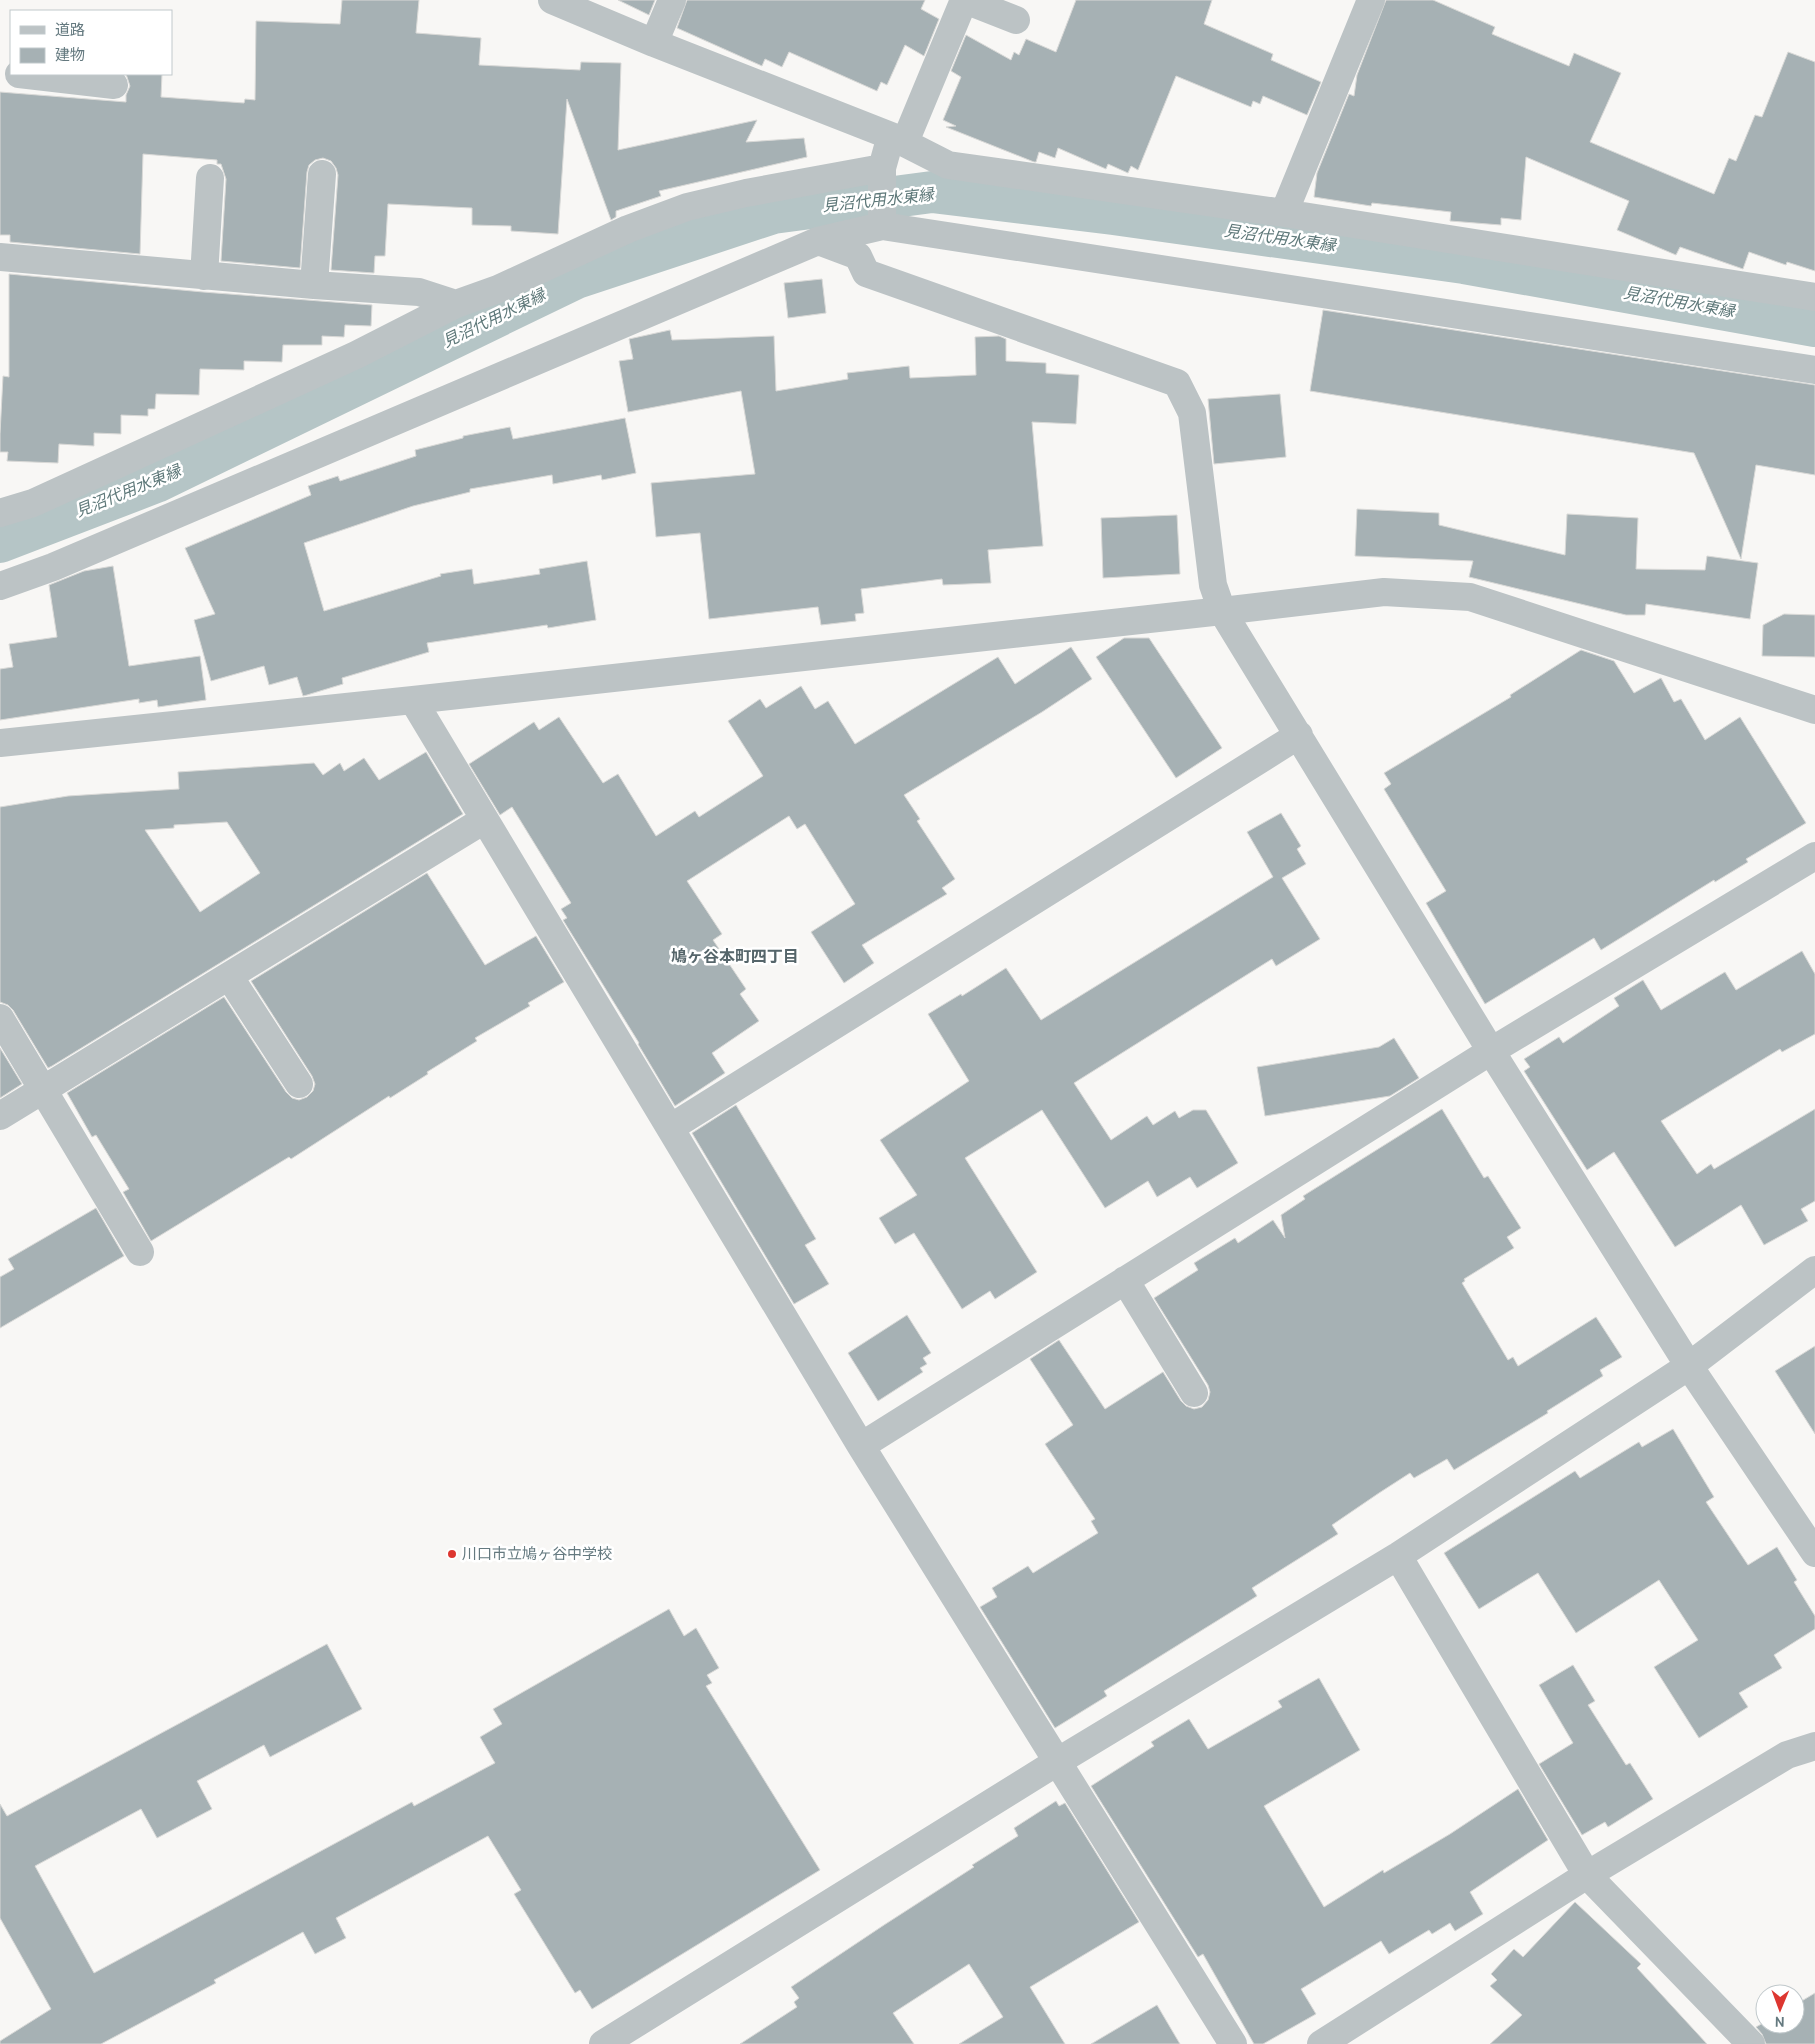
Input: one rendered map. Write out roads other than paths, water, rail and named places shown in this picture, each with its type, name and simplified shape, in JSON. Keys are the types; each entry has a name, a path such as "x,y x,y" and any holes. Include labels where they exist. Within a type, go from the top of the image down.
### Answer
{"street":[{"path":"552,0 654,43 898,139 948,165 1284,213 1815,298"},
{"path":"654,43 672,0"},
{"path":"882,226 882,168 965,0 1016,20"},
{"path":"1284,213 1371,0"},
{"path":"28,75 114,84"},
{"path":"0,513 33,503 356,355 456,304 498,289 628,229 686,207 746,192 882,168"},
{"path":"314,285 322,174"},
{"path":"204,276 210,178"},
{"path":"0,586 53,567 818,241 882,226 1815,370"},
{"path":"818,241 858,256 866,273 1177,383 1192,414 1213,585 1222,611 1491,1051 1689,1366 1815,1553"},
{"path":"0,257 204,276 419,292 456,304"},
{"path":"0,743 413,700 1384,592 1470,597 1815,710"},
{"path":"413,700 861,1446 1233,2044"},
{"path":"670,1128 1299,735"},
{"path":"0,1116 484,820"},
{"path":"861,1446 1491,1051 1815,856"},
{"path":"229,976 298,1084"},
{"path":"0,1018 140,1252"},
{"path":"615,2041 1057,1762 1398,1556 1689,1366 1815,1270"},
{"path":"1124,1280 1194,1393"},
{"path":"1398,1556 1587,1875 1751,2044"},
{"path":"1321,2044 1587,1875 1787,1754 1815,1746"}],"waterway":[{"name":"見沼代用水東縁","path":"0,542 156,482 576,278 773,213 932,192 1113,214 1464,263 1815,326"}],"place":[{"name":"川口市立鳩ヶ谷中学校","path":"452,1554"}],"district":[{"name":"鳩ヶ谷本町四丁目","path":"735,956"}]}
